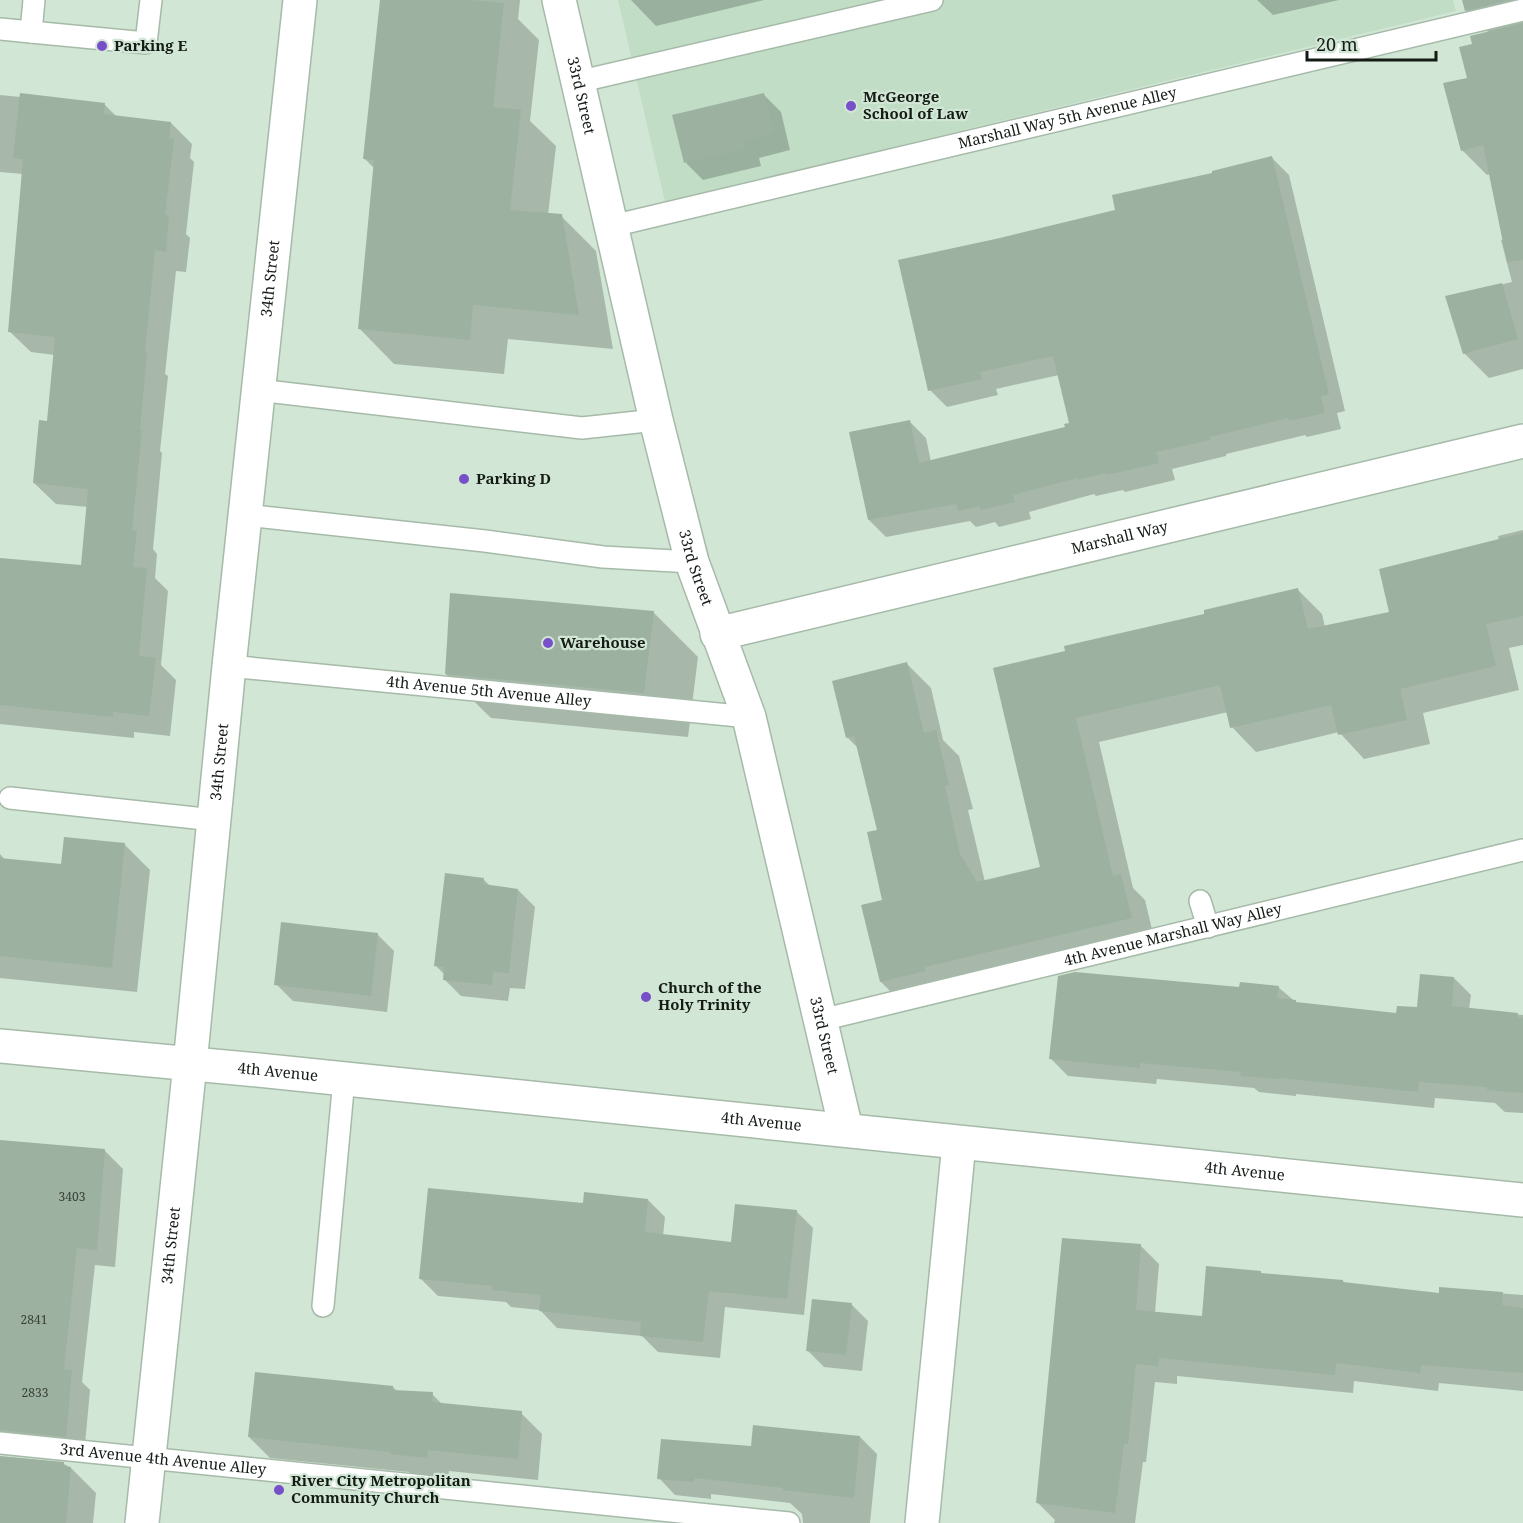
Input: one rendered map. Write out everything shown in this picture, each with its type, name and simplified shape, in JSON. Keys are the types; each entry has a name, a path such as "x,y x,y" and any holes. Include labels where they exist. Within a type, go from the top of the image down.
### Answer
{"street":[{"name":"34th Street","path":"142,1523 229,666 300,0"},
{"name":"33rd Street","path":"559,0 656,420 692,562 748,717 846,1130"},
{"name":"Marshall Way","path":"717,634 1523,441"},
{"name":"4th Avenue","path":"0,1046 1523,1200"},
{"path":"922,1523 959,1143"}],"lane":[{"path":"31,32 34,0"},
{"path":"0,28 146,43 151,0"},
{"path":"577,82 933,0"},
{"name":"Marshall Way 5th Avenue Alley","path":"612,226 1523,10"},
{"path":"258,390 582,428 656,420"},
{"path":"245,515 486,541 603,557 692,562"},
{"name":"4th Avenue 5th Avenue Alley","path":"229,666 748,717"},
{"path":"10,798 214,820"},
{"name":"4th Avenue Marshall Way Alley","path":"821,1020 1523,850"},
{"path":"1200,901 1208,927"},
{"path":"322,1306 344,1079"},
{"name":"3rd Avenue 4th Avenue Alley","path":"0,1443 789,1523"}],"shaded area":[{"name":"McGeorge School of Law","path":"618,0 1453,0 1456,11 665,202"}],"building":[{"path":"380,0 470,0 504,3 493,107 521,110 510,210 562,214 579,315 473,305 470,340 358,329 374,160 363,159"},
{"path":"1462,0 1510,0 1465,11"},
{"path":"1523,23 1523,260 1507,262 1483,145 1461,151 1443,83 1467,78 1459,47 1472,44 1470,36"},
{"path":"20,93 105,103 104,114 171,122 169,138 174,139 165,215 169,215 166,252 155,250 132,531 137,531 133,567 147,568 139,656 156,658 149,716 113,712 113,717 0,705 0,558 81,565 88,489 33,483 39,420 47,421 55,337 8,332 23,159 13,158"},
{"path":"764,93 774,133 743,141 745,149 684,163 672,115"},
{"path":"1272,156 1329,394 1321,396 1325,413 1289,421 1288,418 1210,437 1210,440 1156,452 1159,463 1107,475 1106,473 1078,480 1077,478 1013,495 1015,502 981,510 979,506 958,511 956,504 868,520 849,432 910,420 919,463 1065,427 1064,424 1069,423 1053,356 980,372 982,379 928,391 898,260 1115,210 1112,195 1212,173 1212,171"},
{"path":"1502,283 1518,339 1463,354 1445,296"},
{"path":"1523,533 1523,616 1486,624 1496,666 1400,689 1407,720 1338,735 1331,705 1230,728 1220,685 1076,718 1113,876 1121,874 1132,918 925,967 925,971 880,982 861,905 882,900 867,832 877,830 854,736 846,738 832,681 907,662 924,733 936,730 949,785 945,786 960,854 977,882 1040,867 993,668 1065,651 1064,646 1204,614 1204,610 1298,588 1308,629 1389,612 1379,569"},
{"name":"Warehouse","path":"450,593 654,611 644,693 445,674"},
{"path":"64,837 125,843 112,968 0,956 0,858 61,864"},
{"path":"445,873 484,878 483,884 518,889 509,973 493,972 492,985 443,980 444,967 434,966"},
{"path":"281,922 378,933 371,996 274,985"},
{"path":"1075,972 1239,987 1240,982 1279,986 1277,998 1396,1013 1397,1006 1417,1007 1420,974 1454,977 1452,1006 1518,1013 1517,1018 1523,1018 1523,1093 1487,1090 1487,1087 1419,1082 1418,1092 1240,1076 1241,1072 1140,1063 1140,1068 1049,1059 1058,976"},
{"path":"0,1140 105,1149 97,1250 77,1248 64,1369 72,1370 66,1437 0,1430"},
{"path":"428,1188 583,1203 584,1192 648,1199 645,1232 731,1242 735,1204 797,1210 787,1299 709,1291 703,1342 640,1336 641,1322 539,1311 541,1295 492,1290 493,1286 419,1279"},
{"path":"1062,1238 1141,1244 1136,1310 1202,1316 1206,1266 1343,1280 1343,1282 1439,1293 1439,1287 1503,1292 1502,1305 1523,1308 1523,1373 1421,1365 1420,1373 1336,1363 1335,1375 1159,1358 1158,1366 1136,1364 1128,1444 1124,1444 1115,1513 1036,1503"},
{"path":"812,1299 852,1303 846,1355 806,1351"},
{"path":"255,1372 393,1386 393,1390 433,1392 432,1402 522,1411 518,1459 428,1450 427,1458 248,1437"},
{"path":"753,1425 860,1436 854,1498 695,1478 694,1482 657,1479 661,1439 751,1446"},
{"path":"0,1456 64,1462 64,1466 71,1467 66,1523 0,1523"}],"place":[{"name":"Parking E","path":"102,46"},
{"name":"McGeorge School of Law","path":"851,106"},
{"name":"Parking D","path":"464,479"},
{"name":"Warehouse","path":"548,643"},
{"name":"Church of the Holy Trinity","path":"646,997"},
{"name":"River City Metropolitan Community Church","path":"279,1490"}]}
